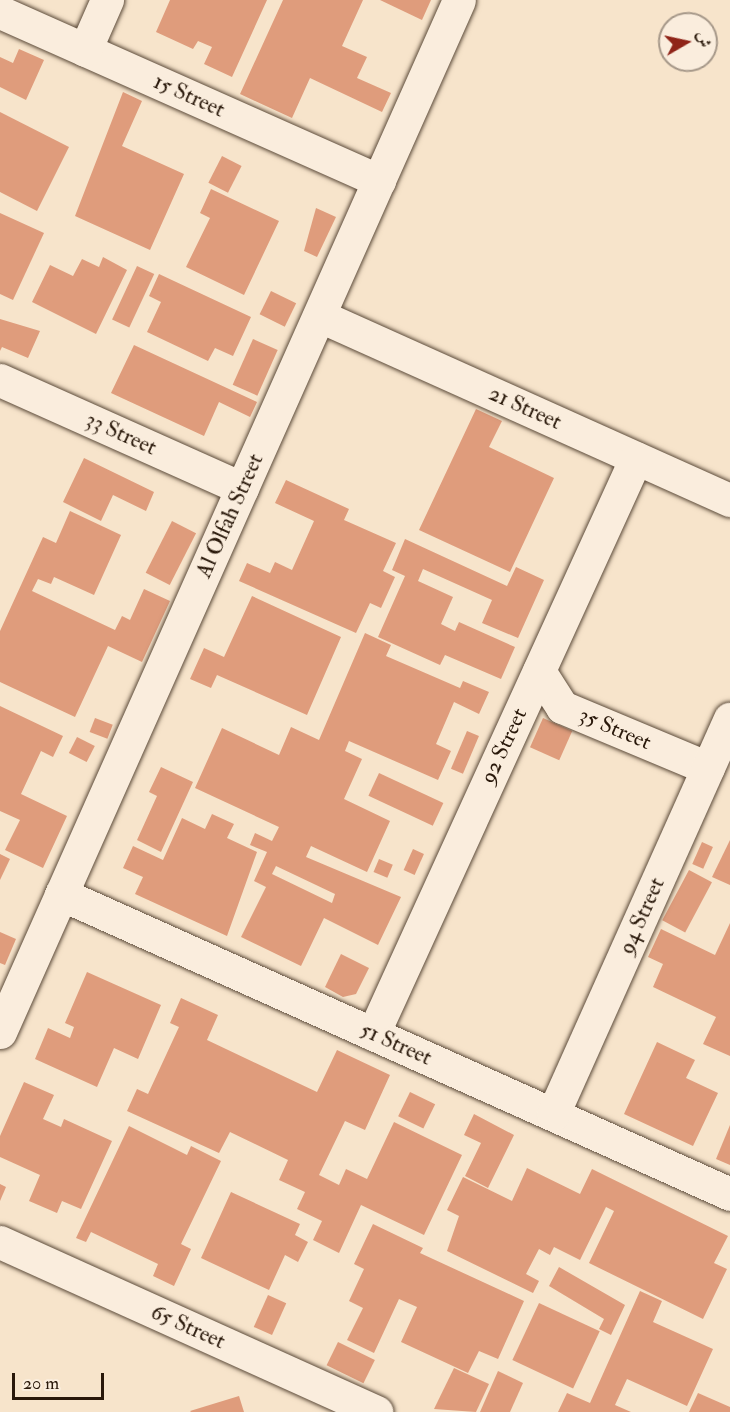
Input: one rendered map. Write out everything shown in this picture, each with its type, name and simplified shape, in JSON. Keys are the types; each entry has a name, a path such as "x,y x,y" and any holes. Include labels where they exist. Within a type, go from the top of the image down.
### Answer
{"street":[{"path":"85,50 107,0"},
{"name":"Al Olfah Street","path":"0,1032 459,0"},
{"name":"15 Street","path":"0,12 379,181"},
{"name":"21 Street","path":"320,316 730,500"},
{"name":"33 Street","path":"0,380 242,488"},
{"name":"92 Street","path":"373,1034 636,458"},
{"name":"35 Street","path":"539,671 562,707 708,768"},
{"name":"94 Street","path":"554,1114 730,718"},
{"name":"51 Street","path":"61,894 730,1194"},
{"name":"65 Street","path":"0,1242 376,1412"}],"building":[{"path":"170,0 267,0 232,77 204,64 212,47 198,41 193,49 156,32"},
{"path":"283,0 363,0 342,46 367,57 357,78 391,93 382,112 310,78 292,118 240,94"},
{"path":"380,0 431,0 422,20"},
{"path":"19,49 44,60 26,100 0,87 0,57 13,63"},
{"path":"123,92 142,101 122,146 184,174 150,250 75,216"},
{"path":"0,112 69,147 37,211 0,192"},
{"path":"222,156 242,166 228,193 208,183"},
{"path":"211,189 279,221 244,295 186,267 210,218 200,213"},
{"path":"316,208 336,217 317,257 304,251"},
{"path":"0,213 44,233 13,300 0,294"},
{"path":"103,257 127,270 96,334 32,302 50,265 73,276 82,259 99,267"},
{"path":"137,266 154,274 129,328 112,319"},
{"path":"159,274 251,317 233,356 215,348 208,361 147,332 161,302 149,296"},
{"path":"271,291 296,303 285,327 260,314"},
{"path":"0,319 40,331 28,358 2,347 0,351"},
{"path":"253,339 278,350 257,396 233,385"},
{"path":"134,345 257,402 250,417 219,402 204,436 111,393"},
{"path":"476,409 502,421 489,447 554,478 510,572 419,530"},
{"path":"84,458 154,492 146,511 113,495 101,521 63,502"},
{"path":"286,480 349,509 344,520 396,543 383,571 395,577 381,608 370,603 356,633 239,581 247,563 270,573 275,562 292,570 314,521 275,503"},
{"path":"70,511 121,535 94,595 54,577 51,584 38,579 32,591 115,630 122,616 130,620 144,589 170,601 142,662 108,646 75,717 0,682 0,631 43,537 56,543"},
{"path":"172,521 196,533 170,585 146,573"},
{"path":"405,539 507,586 516,567 544,580 518,638 482,623 492,600 423,569 418,581 453,597 441,624 455,631 459,622 515,647 501,679 445,655 440,665 378,637 405,576 392,570"},
{"path":"252,596 341,637 307,715 217,675 211,688 190,679 204,648 224,657"},
{"path":"365,633 391,645 386,656 460,688 463,681 489,692 479,714 454,702 436,744 451,751 438,780 349,741 345,751 362,759 344,799 390,821 367,872 311,846 306,857 401,897 378,945 324,918 301,966 241,937 266,887 254,881 267,852 250,845 255,833 272,841 279,827 195,788 222,728 279,755 291,727 319,740","holes":["276,866 335,894 332,903 272,874"]},
{"path":"0,706 63,736 53,757 41,751 21,794 67,816 43,868 5,850 20,820 0,811"},
{"path":"95,718 113,725 107,739 90,732"},
{"path":"543,718 572,731 559,760 530,747"},
{"path":"467,731 479,736 463,774 451,769"},
{"path":"77,737 95,746 87,762 69,753"},
{"path":"161,767 193,782 161,852 137,840 157,796 149,792"},
{"path":"379,773 443,803 433,826 368,796"},
{"path":"212,814 234,824 227,838 257,852 227,936 135,894 143,877 123,868 133,846 163,860 182,818 205,829"},
{"path":"730,840 730,885 712,877"},
{"path":"702,842 713,847 703,869 692,864"},
{"path":"413,849 424,854 415,875 404,870"},
{"path":"0,854 10,859 0,880"},
{"path":"379,859 393,865 387,878 374,872"},
{"path":"689,870 712,882 685,933 662,920"},
{"path":"730,923 730,1056 703,1044 716,1017 653,987 663,964 648,957 661,929 715,955"},
{"path":"0,932 16,939 5,965 0,963"},
{"path":"341,954 369,968 356,994 343,997 325,987"},
{"path":"87,972 161,1005 138,1059 114,1048 97,1087 35,1059 48,1028 70,1038 74,1027 65,1023"},
{"path":"181,998 218,1015 207,1040 317,1092 337,1050 390,1075 365,1130 345,1121 319,1175 339,1185 346,1169 367,1179 394,1122 462,1155 424,1235 361,1205 339,1253 313,1240 322,1221 297,1209 305,1192 279,1180 288,1160 230,1132 219,1153 127,1111 137,1089 148,1094 179,1027 170,1023"},
{"path":"657,1042 695,1060 686,1078 718,1093 693,1146 624,1114"},
{"path":"24,1082 54,1095 43,1119 61,1127 64,1119 112,1141 81,1209 62,1201 57,1213 29,1201 40,1175 0,1157 0,1136"},
{"path":"410,1092 435,1104 423,1129 398,1116"},
{"path":"474,1114 514,1135 488,1188 465,1176 481,1143 464,1135"},
{"path":"730,1125 730,1165 716,1159"},
{"path":"129,1126 187,1155 191,1146 221,1161 181,1244 191,1249 174,1286 153,1276 158,1264 91,1232 86,1242 76,1238"},
{"path":"527,1168 580,1194 592,1169 728,1236 714,1263 727,1269 703,1319 589,1263 614,1211 606,1207 580,1260 554,1247 550,1255 539,1249 526,1274 539,1281 533,1293 447,1251 459,1216 447,1210 463,1177 512,1201"},
{"path":"0,1184 6,1187 0,1201"},
{"path":"231,1192 300,1224 295,1235 308,1242 298,1262 285,1255 269,1290 201,1258"},
{"path":"373,1224 423,1248 420,1253 524,1301 498,1359 479,1351 468,1373 401,1342 417,1307 399,1299 374,1353 347,1340 363,1308 349,1301 364,1269 354,1264"},
{"path":"559,1267 625,1305 611,1335 599,1329 604,1319 549,1286"},
{"path":"640,1291 662,1301 653,1322 713,1349 687,1406 627,1379 615,1405 631,1412 558,1412 567,1393 590,1403"},
{"path":"268,1295 286,1303 272,1335 254,1327"},
{"path":"539,1303 600,1331 573,1388 512,1360"},
{"path":"338,1342 375,1360 363,1383 327,1365"},
{"path":"454,1368 489,1384 476,1412 434,1409"},
{"path":"498,1371 523,1383 510,1412 480,1412"},
{"path":"698,1393 730,1407 730,1412 689,1412"},
{"path":"239,1396 244,1412 190,1411"}]}
